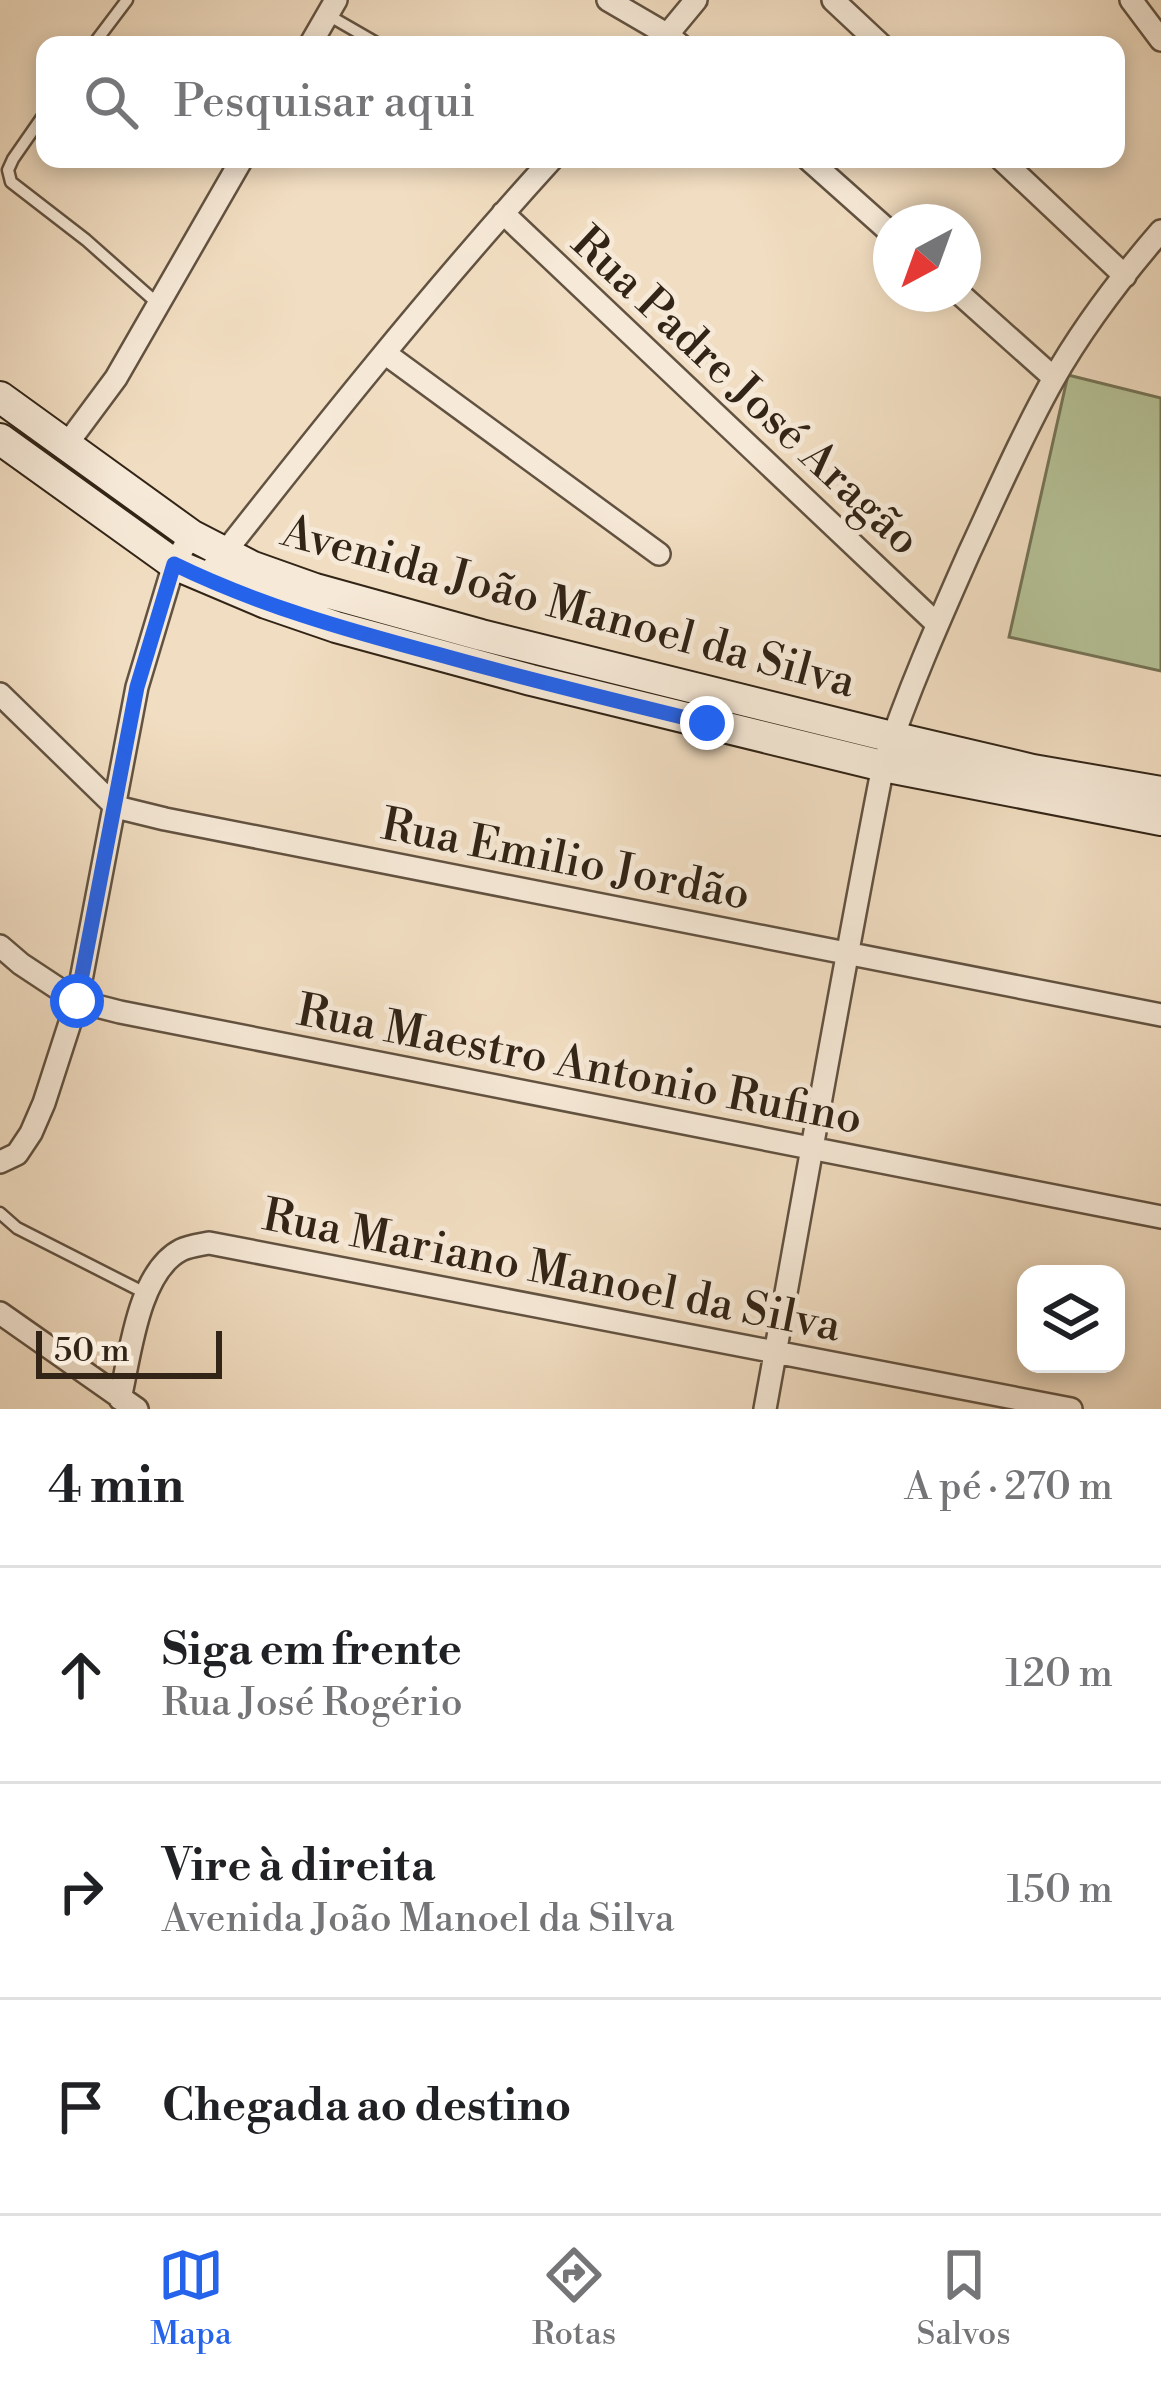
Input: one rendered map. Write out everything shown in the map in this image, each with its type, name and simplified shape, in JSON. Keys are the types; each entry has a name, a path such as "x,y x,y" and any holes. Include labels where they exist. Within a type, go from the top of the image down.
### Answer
{"street":[{"path":"608,0 660,36"},
{"path":"673,36 696,0"},
{"path":"833,0 871,36"},
{"path":"1131,0 1161,40"},
{"path":"315,36 332,7"},
{"path":"68,444 116,378 237,168"},
{"path":"204,579 544,168"},
{"path":"818,168 873,217"},
{"path":"1011,168 1125,276"},
{"name":"Rua Padre José Aragão","path":"503,213 937,624"},
{"path":"765,1409 887,752 937,624 1054,378 1161,231"},
{"path":"980,312 1054,378"},
{"path":"386,354 659,554"},
{"name":"Avenida João Manoel da Silva","path":"0,397 191,535 253,567 335,595 887,752"},
{"name":"Avenida João Manoel da Silva","path":"0,439 174,564 266,604 336,627 531,680 1032,782 1161,820"},
{"path":"0,1162 17,1154 31,1133 77,1001 137,687 174,564 191,535"},
{"path":"0,694 116,807"},
{"name":"Avenida João Manoel da Silva","path":"1032,782 1161,792"},
{"name":"Rua Emilio Jordão","path":"116,807 1161,1015"},
{"name":"Rua Maestro Antonio Rufino","path":"0,946 77,1001 1161,1217"},
{"name":"Rua Mariano Manoel da Silva","path":"128,1404 145,1293 177,1251 209,1243 1071,1409"},
{"path":"0,1313 128,1404"}],"lane":[{"path":"100,36 127,0"},
{"path":"332,7 369,36"},
{"path":"36,126 8,170 11,182 157,303"},
{"path":"0,1214 17,1228 145,1293"}],"green space":[{"path":"1068,375 1161,398 1161,671 1009,637"}],"route":[{"path":"77,1001 137,687 174,564 266,604 336,627 707,723"}]}
